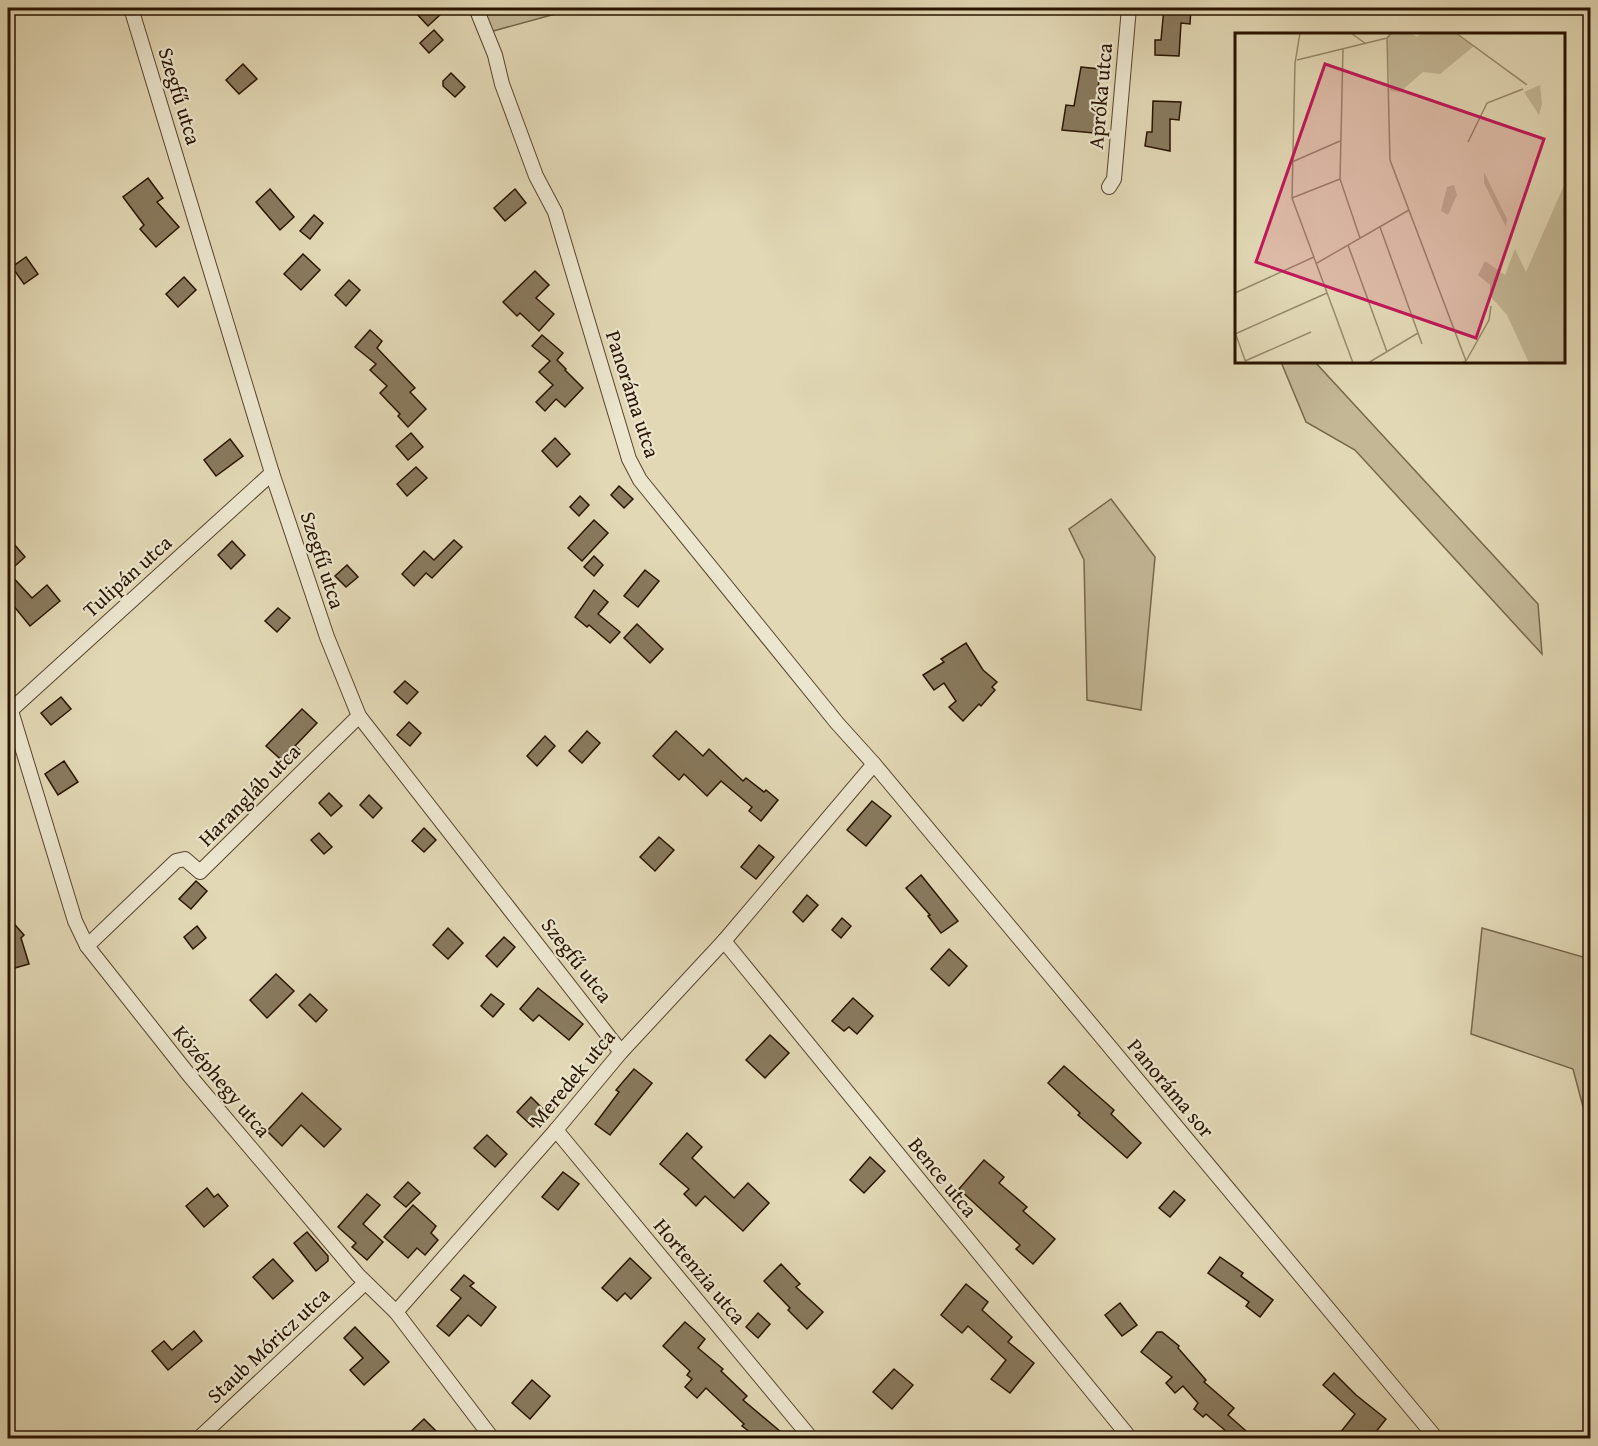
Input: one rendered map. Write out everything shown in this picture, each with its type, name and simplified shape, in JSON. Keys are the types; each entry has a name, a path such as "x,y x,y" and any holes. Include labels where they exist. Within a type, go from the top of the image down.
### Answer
{"street":[{"name":"Szegfű utca","path":"131,8 272,473 327,637 359,716 621,1052"},
{"name":"Panoráma utca","path":"476,8 536,176 555,212 629,459 640,480 837,723 874,764"},
{"name":"Apróka utca","path":"1109,187 1114,179 1130,8"},
{"name":"Tulipán utca","path":"9,706 272,473"},
{"name":"Középhegy utca","path":"9,706 75,921 87,946 189,1075 365,1282 396,1312 492,1438"},
{"name":"Harangláb utca","path":"87,946 176,861 185,859 200,872 359,716"},
{"name":"Meredek utca","path":"396,1312 556,1130 621,1052 724,942 874,764"},
{"name":"Panoráma sor","path":"874,764 1436,1438"},
{"name":"Bence utca","path":"724,942 1130,1438"},
{"name":"Hortenzia utca","path":"556,1130 811,1438"},
{"name":"Staub Móricz utca","path":"199,1438 365,1282"}],"shaded area":[{"path":"476,8 559,8 555,14 486,33"},
{"path":"1281,363 1316,363 1538,604 1542,654 1355,450 1306,422"},
{"path":"1111,499 1155,557 1141,710 1087,700 1084,560 1069,529"},
{"path":"1482,928 1590,959 1590,1133 1573,1069 1471,1034"}],"building":[{"path":"425,8 435,8 441,14 428,26 417,14"},
{"path":"1164,8 1191,8 1190,24 1181,23 1179,56 1155,55 1155,40 1161,40"},
{"path":"434,30 443,40 429,53 420,43"},
{"path":"243,64 257,79 239,94 226,80"},
{"path":"1081,67 1100,69 1094,133 1062,130 1066,105 1074,106"},
{"path":"451,73 465,87 455,97 443,86 443,81"},
{"path":"1153,101 1181,102 1179,120 1170,119 1170,151 1145,146 1147,132 1152,132"},
{"path":"148,178 163,198 157,202 179,227 156,247 140,229 144,225 123,197"},
{"path":"270,189 294,217 280,230 256,202"},
{"path":"515,189 526,203 505,221 494,208"},
{"path":"314,215 323,223 310,239 300,231"},
{"path":"303,254 320,270 301,290 284,274"},
{"path":"26,257 38,274 24,284 12,267"},
{"path":"535,271 549,285 536,298 554,314 539,331 520,313 517,316 503,302"},
{"path":"184,277 196,290 178,307 166,294"},
{"path":"349,280 360,290 346,306 335,295"},
{"path":"370,330 382,341 377,348 415,388 410,392 426,409 408,427 398,416 400,414 380,393 387,386 370,370 376,364 355,347"},
{"path":"542,335 563,353 557,360 583,388 565,407 556,399 545,411 536,402 553,385 539,372 550,361 532,346"},
{"path":"411,433 423,447 408,460 396,446"},
{"path":"555,438 570,454 557,467 542,451"},
{"path":"230,439 243,456 216,476 204,460"},
{"path":"416,467 427,478 407,496 397,484"},
{"path":"619,486 633,499 624,508 611,495"},
{"path":"580,496 589,505 579,516 570,507"},
{"path":"594,520 608,533 582,561 568,548"},
{"path":"8,537 25,557 8,572"},
{"path":"454,540 462,547 432,578 426,573 414,586 402,574 424,551 434,560"},
{"path":"232,541 245,555 231,569 218,555"},
{"path":"594,556 603,565 594,576 584,567"},
{"path":"347,565 358,577 346,587 335,576"},
{"path":"645,570 659,581 638,607 624,596"},
{"path":"8,572 32,598 47,585 60,601 30,626 8,599"},
{"path":"594,590 608,602 598,614 620,632 610,643 589,625 587,627 575,617"},
{"path":"278,608 290,618 277,632 265,621"},
{"path":"637,624 663,649 650,663 624,638"},
{"path":"966,643 983,670 997,682 992,687 995,690 963,721 949,707 956,701 944,683 934,690 923,675 944,662 941,659"},
{"path":"405,681 418,692 407,704 394,692"},
{"path":"61,697 71,709 51,725 41,713"},
{"path":"302,709 317,723 295,746 301,751 287,765 266,746"},
{"path":"409,722 421,733 410,746 397,735"},
{"path":"587,731 600,743 582,763 569,751"},
{"path":"676,731 703,756 709,749 743,781 746,778 778,800 761,821 749,811 752,807 721,781 707,796 684,774 679,780 653,756"},
{"path":"545,736 555,746 537,766 527,756"},
{"path":"64,761 78,782 58,795 45,774"},
{"path":"329,793 342,806 331,816 319,803"},
{"path":"369,795 382,808 373,818 360,805"},
{"path":"872,801 891,816 866,846 847,830"},
{"path":"424,828 436,840 424,852 412,841"},
{"path":"319,833 332,847 324,854 311,840"},
{"path":"659,837 674,850 655,871 640,857"},
{"path":"759,845 774,857 756,879 741,867"},
{"path":"921,875 958,921 941,933 928,916 930,915 906,888"},
{"path":"196,881 207,891 191,909 179,899"},
{"path":"807,895 818,905 803,922 793,912"},
{"path":"8,917 24,935 21,938 29,964 8,970"},
{"path":"842,918 851,926 841,938 832,930"},
{"path":"197,926 206,938 193,949 184,937"},
{"path":"448,928 463,943 448,959 433,945"},
{"path":"504,937 515,947 497,967 486,956"},
{"path":"949,949 967,966 949,986 931,969"},
{"path":"276,974 294,991 267,1018 250,1000"},
{"path":"538,988 583,1024 569,1040 539,1015 533,1021 520,1009"},
{"path":"310,994 327,1010 316,1022 299,1005"},
{"path":"491,994 504,1004 493,1017 481,1006"},
{"path":"853,998 873,1016 857,1034 849,1027 844,1031 832,1021"},
{"path":"770,1035 789,1053 765,1078 746,1060"},
{"path":"1064,1066 1114,1110 1111,1114 1141,1143 1127,1158 1078,1115 1080,1113 1048,1083"},
{"path":"634,1069 652,1083 610,1135 595,1124 619,1092 616,1090"},
{"path":"302,1093 341,1129 324,1147 301,1125 282,1146 267,1131"},
{"path":"531,1097 547,1113 533,1127 517,1112"},
{"path":"687,1133 702,1147 692,1158 734,1198 748,1183 769,1203 743,1231 705,1196 696,1206 684,1194 689,1189 660,1164"},
{"path":"487,1135 507,1154 495,1167 474,1148"},
{"path":"870,1157 885,1171 864,1193 850,1180"},
{"path":"984,1160 1004,1177 999,1183 1027,1207 1023,1211 1055,1239 1033,1264 1016,1249 1020,1245 959,1189"},
{"path":"563,1172 579,1184 558,1210 542,1197"},
{"path":"408,1182 420,1193 406,1207 394,1197"},
{"path":"207,1188 214,1197 218,1194 228,1206 204,1227 186,1206"},
{"path":"1174,1191 1185,1200 1170,1217 1159,1208"},
{"path":"367,1194 380,1205 363,1224 383,1242 367,1260 352,1247 356,1243 338,1227"},
{"path":"413,1205 436,1226 431,1233 438,1240 425,1255 417,1248 408,1258 384,1237"},
{"path":"307,1232 328,1256 328,1261 316,1271 294,1243"},
{"path":"1220,1257 1243,1273 1241,1276 1273,1300 1260,1317 1246,1306 1249,1302 1208,1273"},
{"path":"630,1258 651,1278 631,1299 625,1293 617,1301 602,1288"},
{"path":"273,1259 293,1281 273,1299 253,1277"},
{"path":"781,1264 800,1284 796,1287 823,1312 807,1329 764,1281"},
{"path":"464,1275 474,1283 470,1286 496,1307 481,1326 468,1315 449,1336 437,1326 461,1298 451,1290"},
{"path":"966,1284 988,1302 982,1310 1012,1337 1008,1342 1034,1363 1010,1393 991,1379 1006,1360 968,1326 962,1333 941,1315"},
{"path":"1120,1303 1137,1325 1122,1336 1105,1315"},
{"path":"758,1313 770,1324 758,1338 746,1327"},
{"path":"685,1322 705,1339 698,1348 723,1369 721,1371 747,1396 743,1400 781,1432 775,1438 746,1438 751,1433 742,1426 744,1424 706,1388 697,1398 685,1387 692,1379 687,1375 690,1371 663,1346"},
{"path":"355,1327 389,1362 364,1385 350,1370 363,1358 344,1338"},
{"path":"194,1331 202,1341 168,1370 152,1351 164,1341 172,1350"},
{"path":"1157,1332 1162,1332 1179,1346 1178,1348 1206,1380 1204,1382 1234,1408 1228,1415 1254,1438 1222,1438 1227,1432 1206,1414 1203,1417 1194,1409 1198,1403 1183,1386 1175,1393 1166,1383 1172,1377 1141,1352"},
{"path":"894,1369 913,1385 892,1409 873,1392"},
{"path":"1334,1373 1356,1395 1386,1419 1371,1438 1336,1438 1355,1414 1323,1385"},
{"path":"532,1380 550,1396 530,1419 512,1403"},
{"path":"424,1419 443,1438 404,1438"}]}
